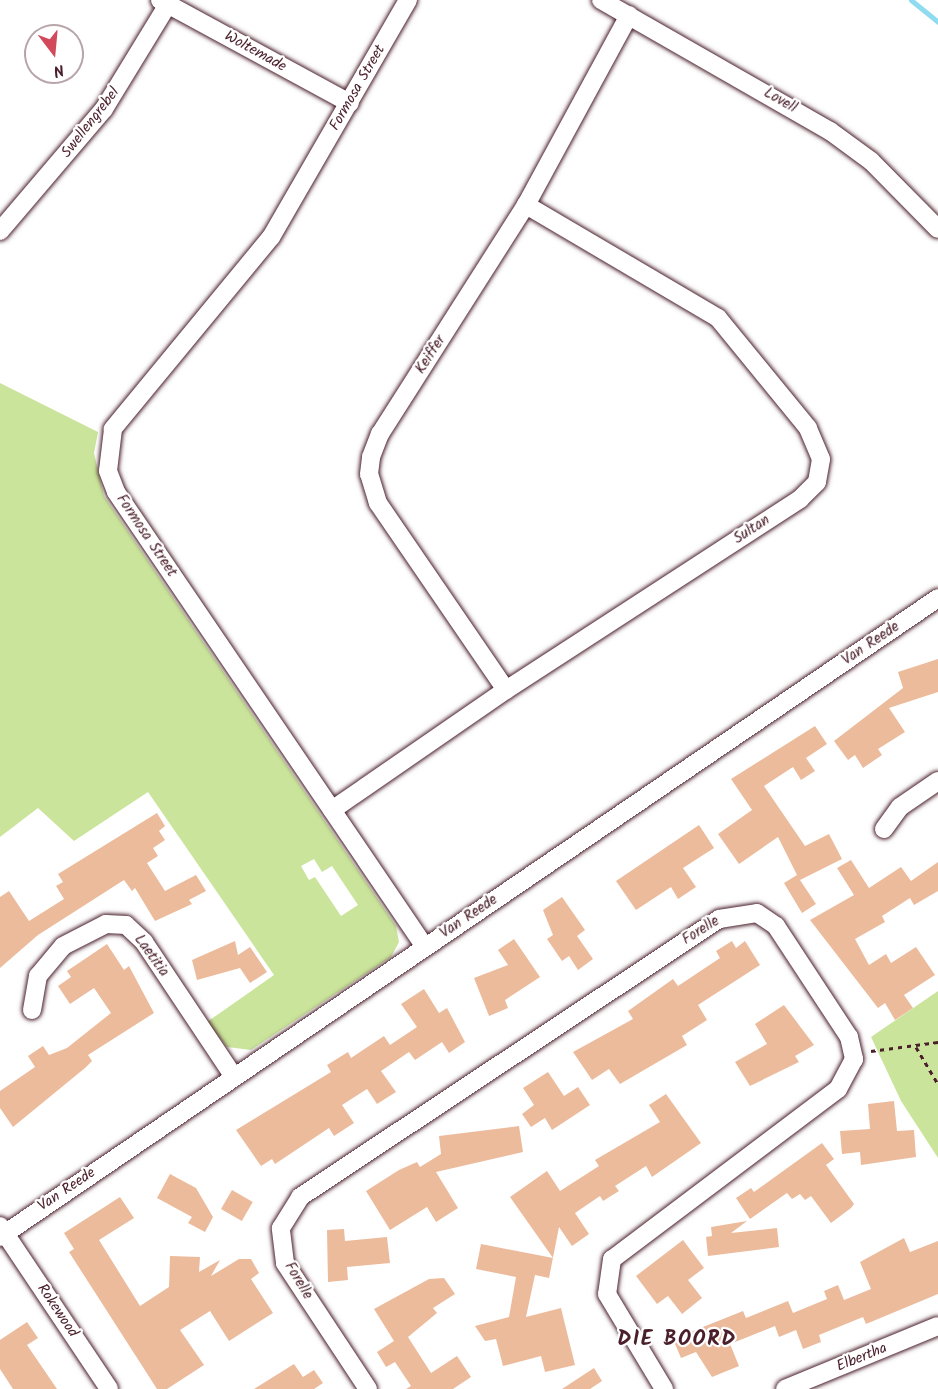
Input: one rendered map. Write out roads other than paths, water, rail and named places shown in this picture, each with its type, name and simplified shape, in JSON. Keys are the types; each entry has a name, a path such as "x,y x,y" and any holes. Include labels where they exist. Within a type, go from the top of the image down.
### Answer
{"street":[{"name":"Formosa Street","path":"408,0 350,104 271,237 129,406 113,429 108,448 108,471 116,492 425,947"},
{"name":"Lovell","path":"602,0 830,131 871,161 938,229"},
{"name":"Woltemade","path":"164,2 350,104"},
{"name":"Swellengrebel","path":"0,231 104,108 164,2"},
{"name":"Keiffer","path":"506,690 378,503 369,474 380,434 526,205 629,15"},
{"name":"Sultan","path":"332,810 506,690 800,499 817,482 820,470 818,446 808,428 718,318 526,205"},
{"name":"Van Reede","path":"2,1232 938,598"},
{"path":"884,829 900,807 938,781"},
{"name":"Forelle","path":"368,1389 285,1263 281,1228 300,1197 719,919 757,913 776,926 849,1037 854,1059 838,1089 612,1259 606,1277 610,1302 664,1389"},
{"name":"Laetitia","path":"32,1010 38,976 63,946 106,924 126,925 144,942 234,1077"},
{"name":"Rokewood","path":"2,1232 110,1389"},
{"name":"Elbertha","path":"785,1389 938,1326"}],"waterway":[{"path":"911,0 938,22"}],"district":[{"name":"DIE BOORD","path":"677,1340"}]}
